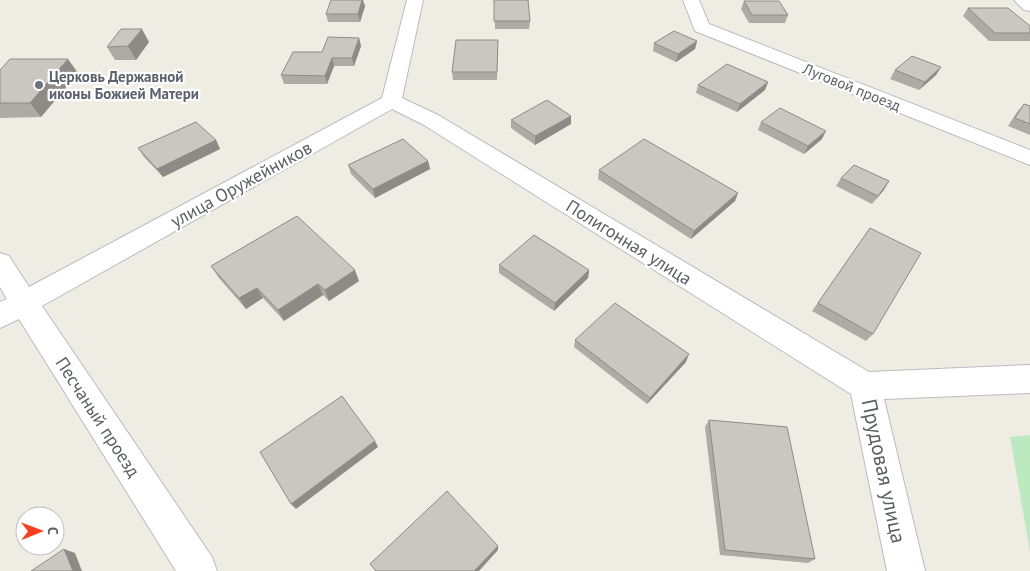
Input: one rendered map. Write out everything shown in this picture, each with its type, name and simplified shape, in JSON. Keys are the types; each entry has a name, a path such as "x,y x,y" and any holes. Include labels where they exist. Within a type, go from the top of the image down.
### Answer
{"street":[{"path":"391,101 415,0"},
{"name":"Луговой проезд","path":"691,0 701,27 1030,158"},
{"path":"1022,0 1030,6"},
{"name":"улица Оружейников","path":"12,309 391,101"},
{"name":"Полигонная улица","path":"391,101 440,125 865,386"},
{"name":"Песчаный проезд","path":"0,262 12,309 198,571"},
{"name":"Прудовая улица","path":"906,571 865,386 1030,379"}],"green space":[{"path":"1030,435 1030,552 1010,437"}],"building":[{"path":"331,0 362,0 358,14 326,14"},
{"path":"494,0 528,0 530,21 494,21"},
{"path":"744,1 779,1 788,15 752,15"},
{"path":"968,8 1008,8 1030,26 1030,33 995,33"},
{"path":"121,29 142,29 128,46 107,47"},
{"path":"674,31 697,41 678,54 654,43"},
{"path":"328,37 359,38 352,58 332,58 325,76 281,75 293,52 322,52"},
{"path":"456,40 498,40 497,72 452,72"},
{"path":"912,56 941,67 925,82 895,70"},
{"path":"10,59 68,59 30,103 0,103 0,70"},
{"path":"727,64 768,82 740,104 698,85"},
{"path":"547,100 571,116 535,136 511,120"},
{"path":"1024,104 1030,106 1030,124 1015,118"},
{"path":"780,108 826,131 808,146 761,122"},
{"path":"196,122 216,140 157,169 138,148"},
{"path":"403,139 428,161 373,189 348,165"},
{"path":"644,139 738,193 694,231 599,170"},
{"path":"854,165 889,181 878,196 841,178"},
{"path":"297,216 355,270 325,290 318,284 278,310 257,288 239,298 211,266"},
{"path":"870,228 921,253 873,334 818,303"},
{"path":"534,235 589,270 555,303 499,265"},
{"path":"615,303 689,354 650,398 575,340"},
{"path":"342,396 375,441 291,504 260,452"},
{"path":"709,420 787,427 815,559 725,550"},
{"path":"447,491 498,546 474,571 376,571 370,564"},
{"path":"65,551 73,571 31,571 54,556 65,556"}],"place":[{"name":"Церковь Державной иконы Божией Матери","path":"39,85"}]}
